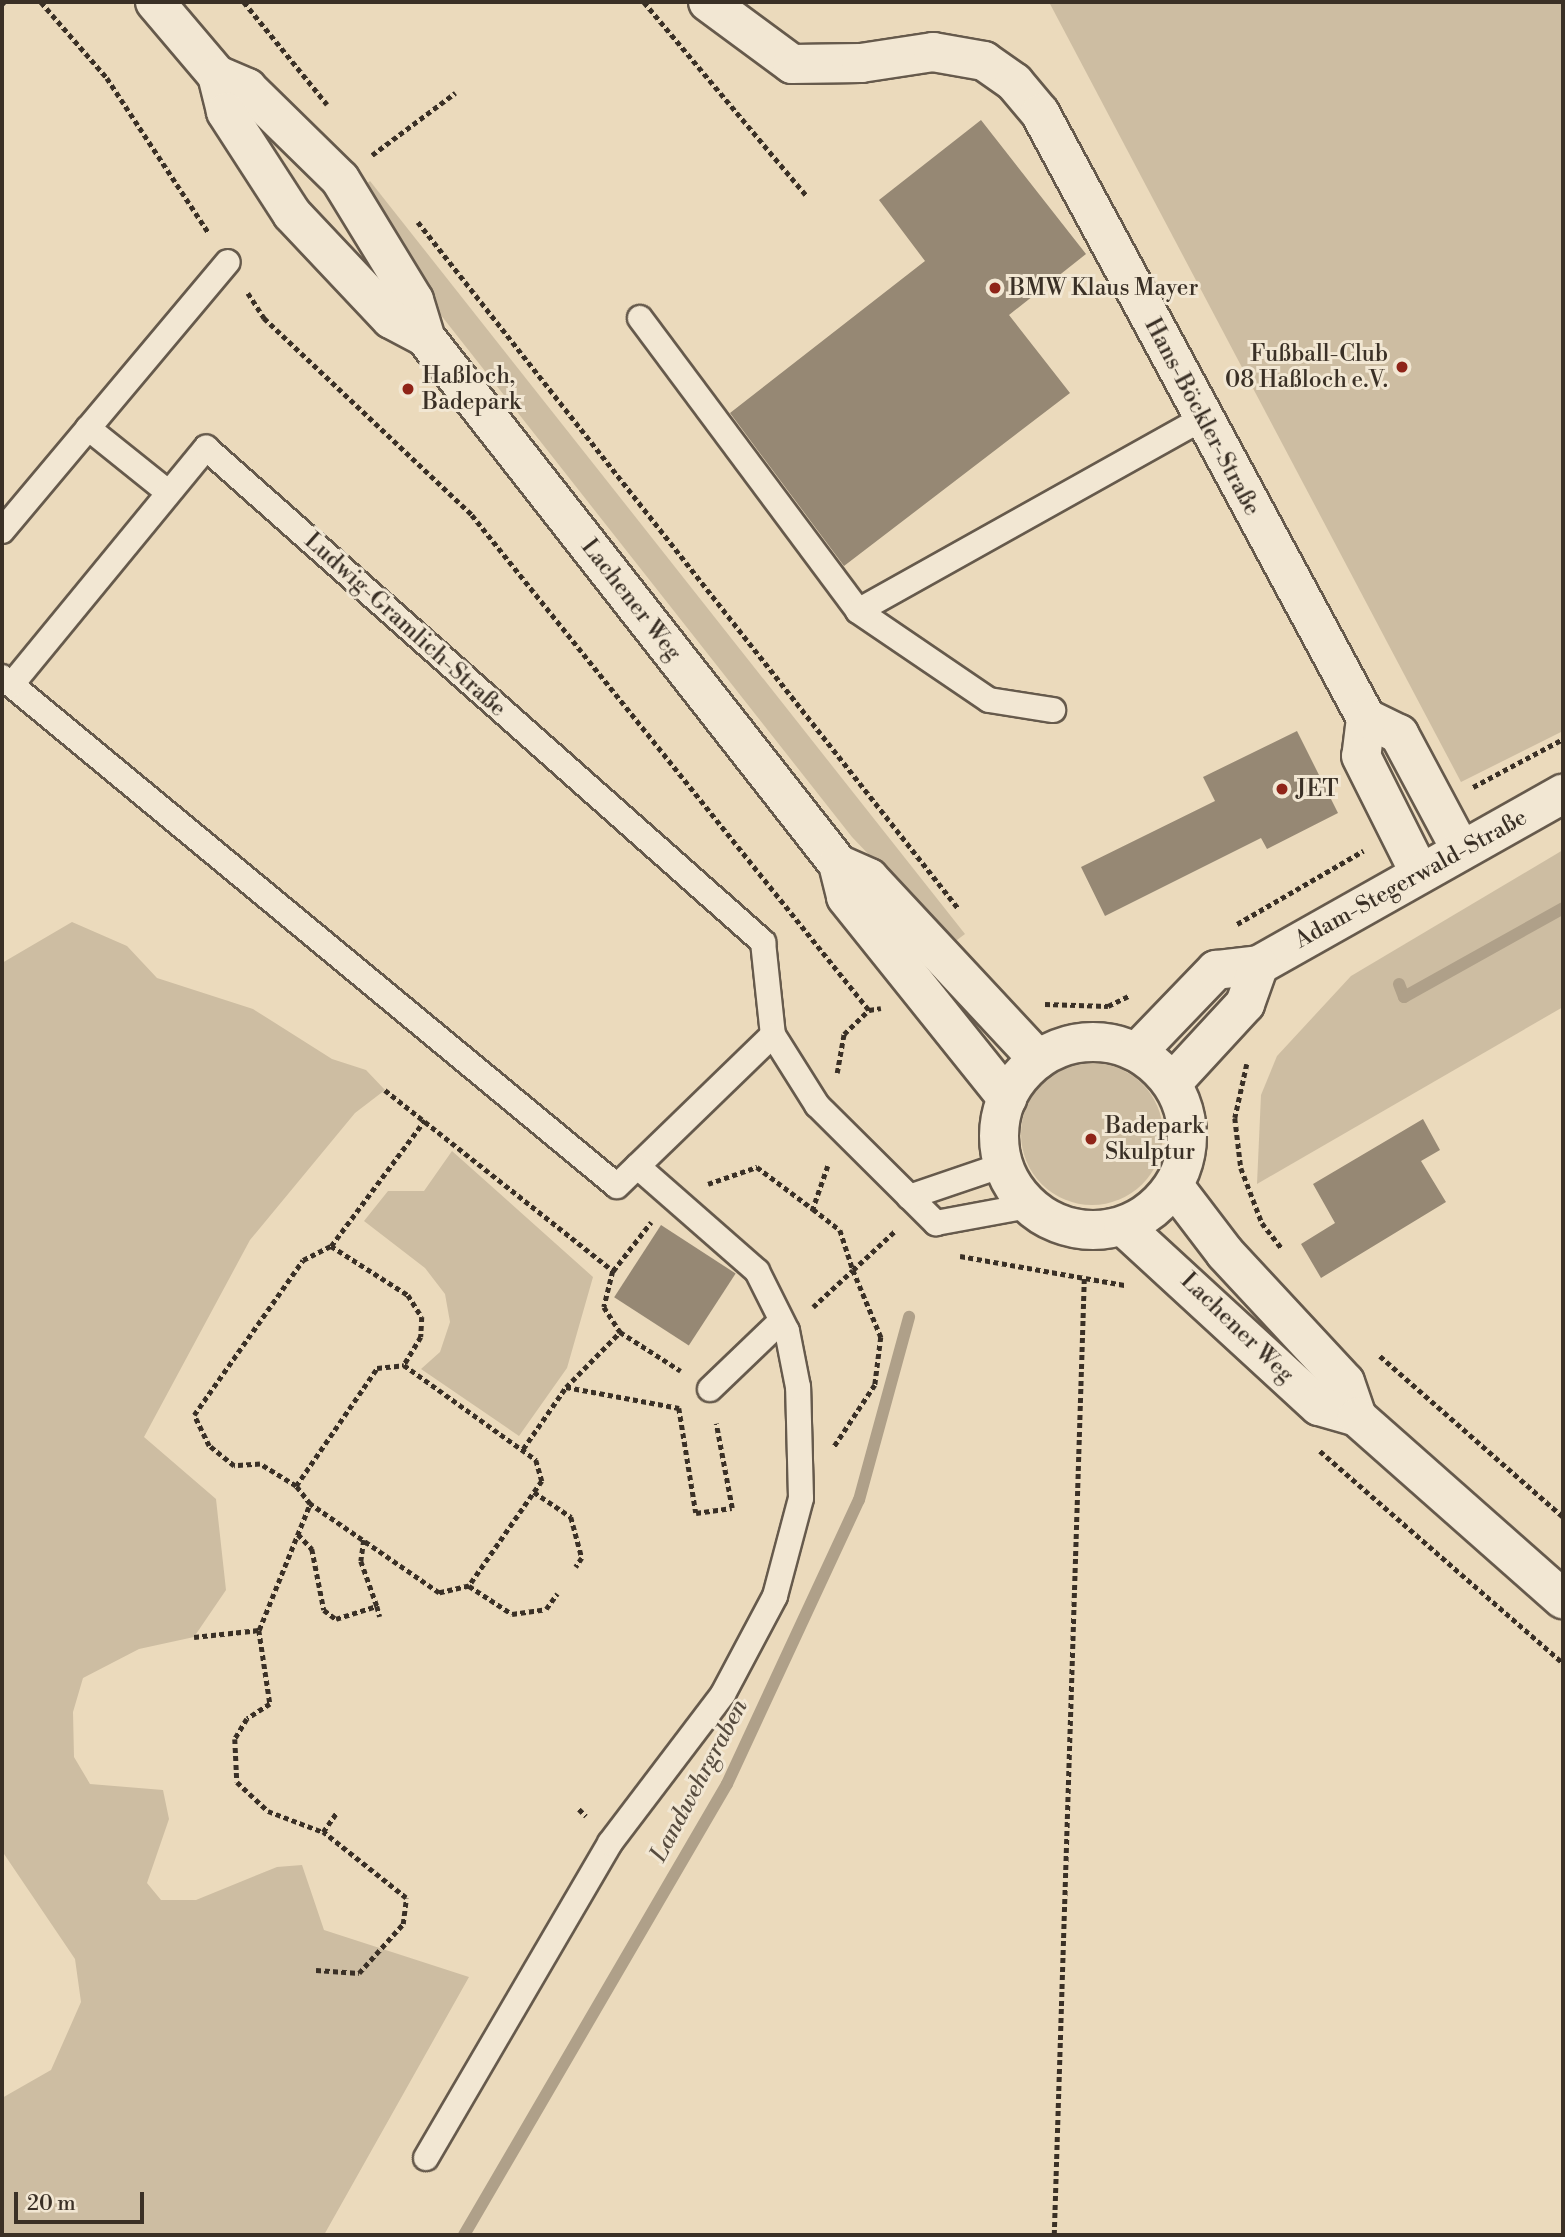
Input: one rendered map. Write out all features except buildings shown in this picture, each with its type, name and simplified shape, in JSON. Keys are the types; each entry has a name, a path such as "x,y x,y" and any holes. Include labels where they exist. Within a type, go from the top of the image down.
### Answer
{"main road":[{"name":"Lachener Weg","path":"155,2 217,75 247,88 340,179 414,300 425,337 838,864 846,897 1007,1098"},
{"name":"Hans-Böckler-Straße","path":"708,2 792,64 861,63 933,52 984,61 1014,82 1040,113 1366,718"},
{"name":"Lachener Weg","path":"217,75 226,112 292,214 391,319 425,337"},
{"path":"1419,872 1361,756 1366,718 1399,734 1461,850"},
{"name":"Adam-Stegerwald-Straße","path":"1137,1052 1216,970 1259,965 1419,872 1563,794"},
{"name":"Lachener Weg","path":"838,864 869,878 1038,1059"},
{"path":"1172,1083 1245,1004 1259,965"},
{"path":"1087,1042 1137,1052 1172,1083 1188,1134 1174,1186 1161,1203 1124,1226 1073,1229 1028,1206 1003,1164 999,1142 1007,1098 1038,1059 1087,1042"},
{"name":"Lachener Weg","path":"1174,1186 1225,1253 1345,1382 1357,1417"},
{"name":"Lachener Weg","path":"1124,1226 1319,1406 1357,1417 1563,1599"}],"lane":[{"path":"2,531 228,262"},
{"path":"640,318 858,611 989,700 1053,710"},
{"path":"858,611 1203,418"},
{"path":"88,428 169,492"},
{"name":"Ludwig-Gramlich-Straße","path":"773,1035 617,1186 7,681 206,448 763,943 771,982 773,1035 817,1105 936,1223 1028,1206"},
{"path":"909,1197 1003,1164"},
{"path":"426,2158 610,1843 723,1694 775,1596 801,1498 798,1387 784,1326 757,1271 668,1198 638,1167"},
{"path":"710,1389 784,1326"}],"path":[{"path":"41,2 107,78 264,318 472,515 869,1010"},
{"path":"244,2 335,115"},
{"path":"644,2 806,195"},
{"path":"360,147 377,169"},
{"path":"411,212 965,918"},
{"path":"1440,810 1563,738"},
{"path":"1224,933 1398,831"},
{"path":"1038,1002 1070,1010 1108,1006 1139,991"},
{"path":"1249,1059 1235,1118 1241,1168 1262,1223"},
{"path":"385,1090 613,1271"},
{"path":"296,1486 377,1368 404,1365 523,1449 539,1470 542,1480 469,1586 439,1593 310,1504 296,1486 260,1464 234,1466 209,1446 194,1415 303,1260 331,1246 425,1120"},
{"path":"566,1387 679,1408 696,1513 732,1508 710,1389 620,1332 604,1307 613,1271 668,1198 757,1167 813,1209"},
{"path":"331,1246 408,1294 422,1317 421,1337 404,1365"},
{"path":"951,1255 1084,1278 1137,1293"},
{"path":"784,1326 853,1270 881,1337 875,1385 801,1498"},
{"path":"1054,2235 1084,1278"},
{"path":"523,1449 566,1387 620,1332"},
{"path":"1376,1353 1563,1517"},
{"path":"1315,1447 1563,1663"},
{"path":"534,1492 570,1517 582,1558 576,1567"},
{"path":"310,1504 260,1630 270,1704 247,1719 235,1739 237,1782 268,1811 323,1832 406,1898 403,1924 359,1973 316,1970"},
{"path":"298,1534 312,1549 324,1610 336,1619 377,1606"},
{"path":"364,1540 361,1561 380,1617"},
{"path":"469,1586 512,1614 546,1609 557,1594"},
{"path":"194,1637 260,1630"},
{"path":"323,1832 337,1812"}],"shaded area":[{"name":"Fußball-Club 08 Haßloch e.V.","path":"1049,2 1563,2 1563,731 1461,782"},
{"path":"370,181 965,934 953,943 852,837 414,281 362,187"},
{"path":"1563,850 1563,1007 1257,1184 1261,1095 1277,1056 1351,976"},
{"path":"72,922 127,946 157,978 253,1009 332,1059 366,1070 385,1090 355,1113 250,1240 144,1437 216,1499 226,1590 194,1637 139,1649 83,1678 73,1712 74,1757 90,1784 163,1790 169,1819 147,1883 161,1900 196,1900 277,1867 302,1865 324,1930 469,1977 324,2235 2,2235 2,2098 51,2070 81,2002 75,1959 2,1851 2,963"},
{"path":"1092,1063 1119,1068 1142,1084 1158,1107 1163,1134 1158,1161 1142,1184 1119,1200 1092,1205 1065,1200 1042,1184 1026,1161 1021,1134 1026,1107 1042,1084 1065,1068"},
{"path":"452,1151 593,1277 567,1368 519,1436 421,1369 440,1352 450,1322 445,1294 425,1268 364,1221 388,1191 424,1191"}],"waterway":[{"name":"Landwehrgraben","path":"1399,984 1404,997 1563,908"},
{"name":"Landwehrgraben","path":"464,2235 727,1784 859,1500 909,1317"}],"place":[{"name":"BMW Klaus Mayer","path":"995,288"},
{"name":"Fußball-Club 08 Haßloch e.V.","path":"1402,367"},
{"name":"Haßloch, Badepark","path":"408,389"},
{"name":"JET","path":"1282,789"},
{"name":"Badepark Skulptur","path":"1091,1139"}]}
